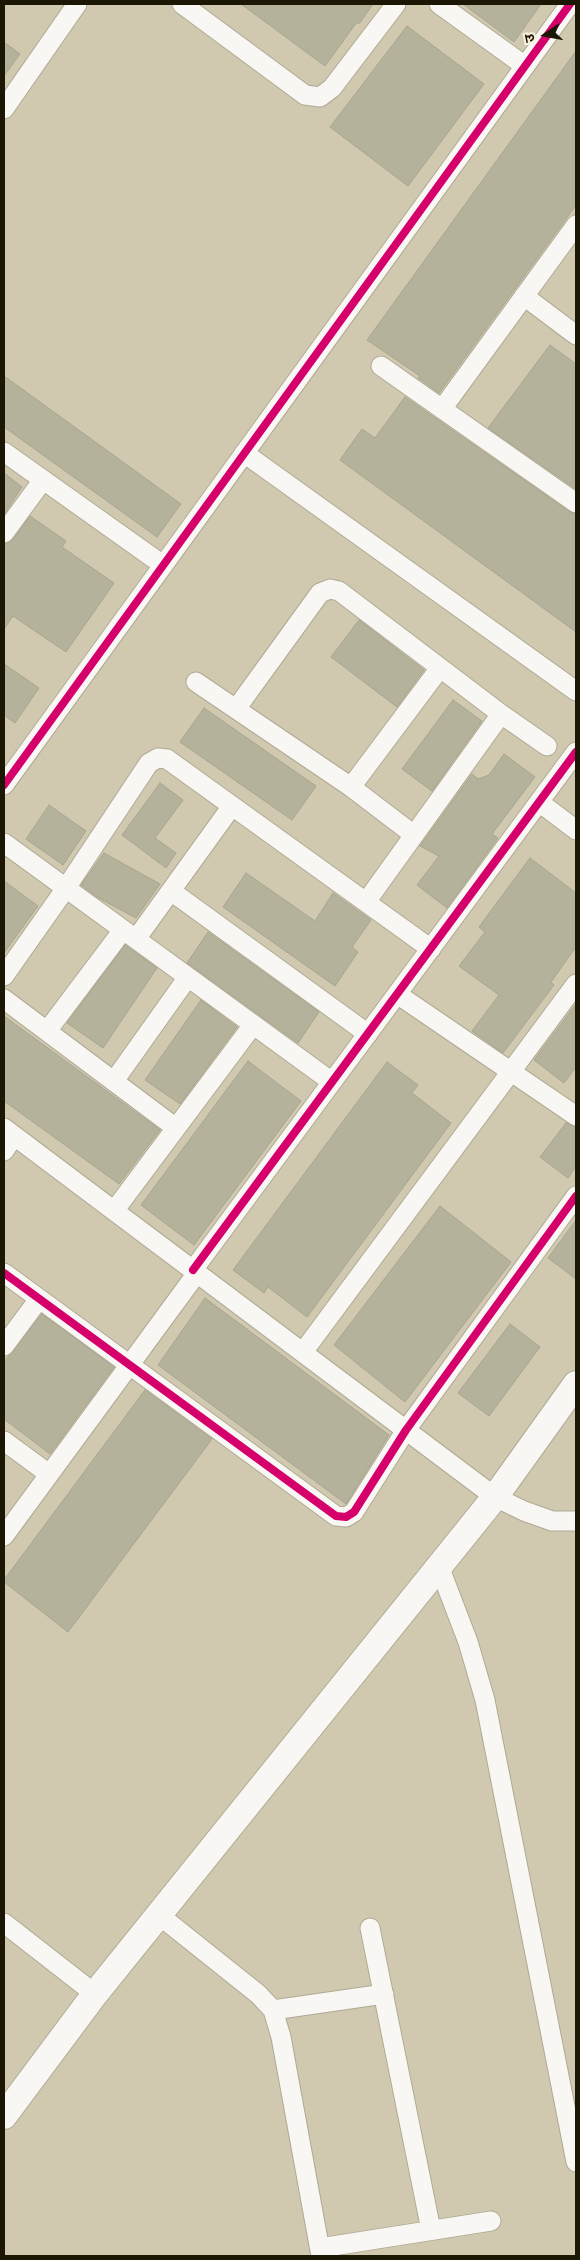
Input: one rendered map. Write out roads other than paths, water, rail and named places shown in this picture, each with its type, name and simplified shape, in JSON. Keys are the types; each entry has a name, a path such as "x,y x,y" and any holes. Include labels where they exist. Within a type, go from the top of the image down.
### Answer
{"main road":[{"path":"4,2116 95,1994 495,1497 576,1384"}],"street":[{"path":"4,109 76,4"},
{"path":"182,4 305,95 320,97 332,88 396,4"},
{"path":"439,4 525,66"},
{"path":"4,785 570,4"},
{"path":"442,409 576,225"},
{"path":"524,296 576,335"},
{"path":"381,366 576,503"},
{"path":"4,452 163,565"},
{"path":"244,453 576,691"},
{"path":"4,533 43,480"},
{"path":"236,709 320,594 330,589 339,591 501,714 548,746"},
{"path":"350,788 440,668"},
{"path":"196,682 350,788 414,835"},
{"path":"366,902 501,714"},
{"path":"6,1530 130,1364 332,1082 576,752"},
{"path":"4,976 66,888 149,763 158,758 167,759 431,948"},
{"path":"539,802 576,830"},
{"path":"47,1031 129,934 171,891 232,806"},
{"path":"4,843 332,1082"},
{"path":"171,891 368,1034"},
{"path":"114,1081 188,977"},
{"path":"303,1352 576,984"},
{"path":"397,994 576,1116"},
{"path":"4,998 176,1128"},
{"path":"114,1211 253,1025"},
{"path":"7,1138 114,1211 495,1497 524,1511 552,1521 576,1521"},
{"path":"4,1273 336,1516 346,1517 354,1512 406,1430 576,1196"},
{"path":"4,1346 39,1299"},
{"path":"4,1441 49,1474"},
{"path":"439,1566 468,1642 485,1700 576,2162"},
{"path":"159,1915 258,1994 272,2010 281,2037 320,2252 431,2230 491,2221"},
{"path":"4,1923 95,1994"},
{"path":"370,1928 431,2230"},
{"path":"272,2010 384,1994"}]}
